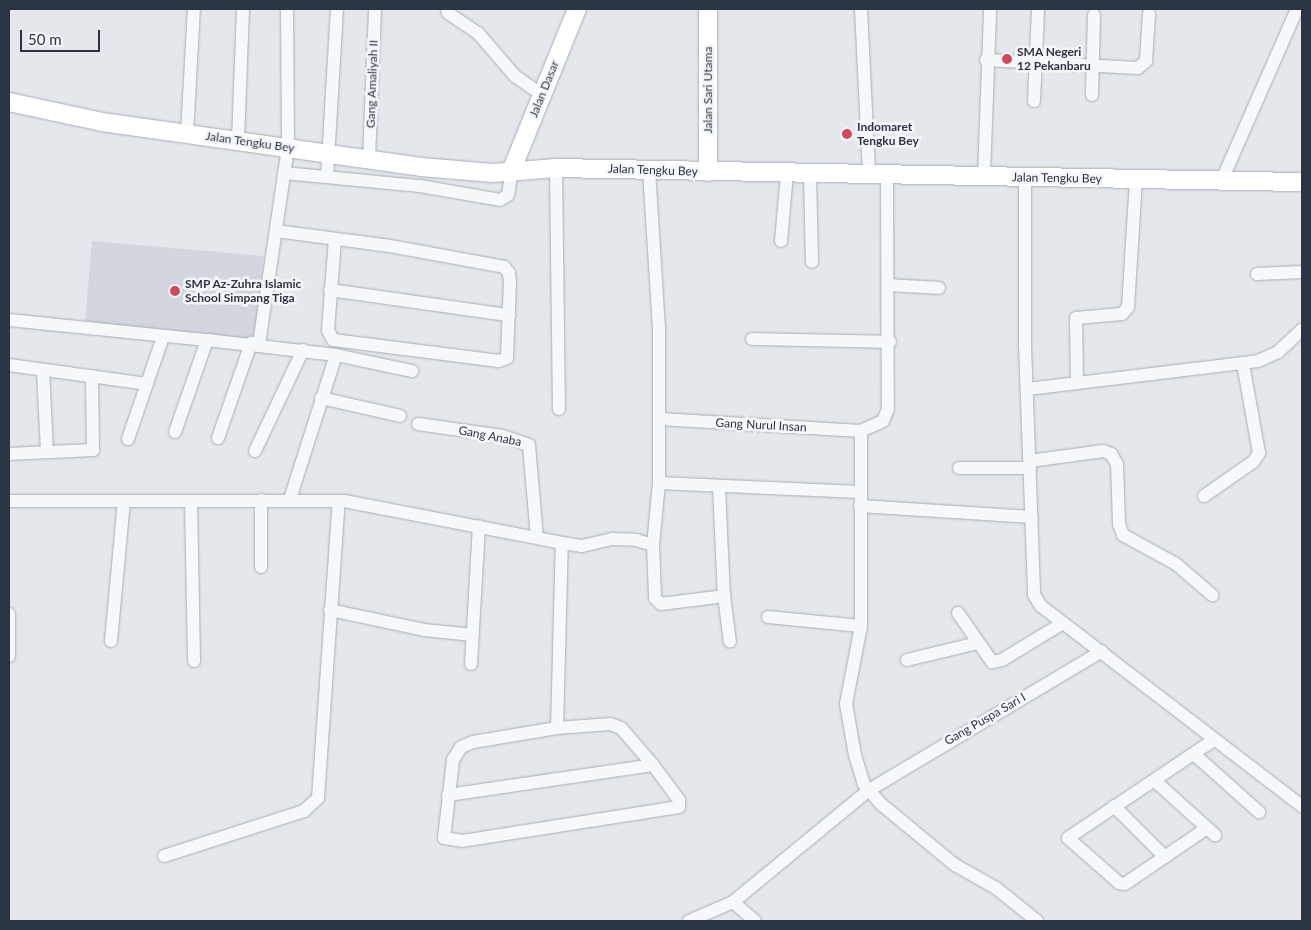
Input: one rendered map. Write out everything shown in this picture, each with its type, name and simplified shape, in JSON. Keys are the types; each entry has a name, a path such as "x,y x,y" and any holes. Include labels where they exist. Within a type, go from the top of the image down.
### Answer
{"main road":[{"name":"Jalan Dasar","path":"512,169 577,9"},
{"name":"Jalan Sari Utama","path":"708,9 708,172"},
{"name":"Jalan Tengku Bey","path":"9,102 102,122 369,160 493,173 512,169 556,168 787,174 984,176 1025,179 1302,182"}],"street":[{"path":"187,134 194,9"},
{"path":"238,140 243,9"},
{"path":"218,438 255,344 276,231 288,147 287,9"},
{"path":"327,177 330,153 337,9"},
{"name":"Gang Amaliyah II","path":"369,160 375,9"},
{"path":"447,9 448,13 478,33 515,76 541,94"},
{"path":"862,9 869,174"},
{"path":"984,176 986,60 990,9"},
{"path":"1222,180 1297,9"},
{"path":"1034,100 1038,62 1038,10"},
{"path":"986,60 1138,68 1144,65 1149,14"},
{"path":"1092,95 1094,15"},
{"path":"556,168 559,409"},
{"path":"284,173 420,186 500,200 508,195 512,169"},
{"path":"649,170 659,330 659,483 653,546 655,598 658,602 724,596"},
{"path":"781,241 787,174"},
{"path":"810,174 812,262"},
{"path":"887,175 890,342 887,415 883,421 861,430 861,626 846,704 856,755 869,790 955,865 996,888 1037,921"},
{"path":"1025,179 1028,389 1034,595 1041,606 1063,624 1102,651 1214,740 1302,806"},
{"path":"1078,383 1076,318 1122,314 1128,307 1136,179"},
{"path":"276,231 335,239 504,267 509,274 508,355 499,361 337,341 329,335 330,290 335,239"},
{"path":"1257,274 1302,272"},
{"path":"889,285 939,288"},
{"path":"330,290 509,315"},
{"path":"9,320 303,350 412,371"},
{"path":"1028,389 1243,364 1269,356 1302,330"},
{"path":"128,439 163,337"},
{"path":"175,432 207,340"},
{"path":"752,340 890,342"},
{"path":"255,451 303,350"},
{"path":"290,499 336,355"},
{"path":"1204,496 1253,462 1259,453 1243,364"},
{"path":"9,365 148,384"},
{"path":"43,370 47,452"},
{"path":"9,454 93,450 92,376"},
{"path":"321,398 400,416"},
{"name":"Gang Nurul Insan","path":"660,419 861,430"},
{"name":"Gang Anaba","path":"418,424 502,436 529,445 536,538"},
{"path":"960,468 1030,464 1103,451 1111,454 1118,464 1120,524 1123,535 1176,564 1212,595"},
{"path":"659,483 860,492"},
{"path":"719,487 724,596 730,642"},
{"path":"261,500 262,567"},
{"path":"164,856 304,811 318,798 339,500"},
{"path":"9,501 339,500 582,546 612,539 636,540 653,546"},
{"path":"191,501 194,661"},
{"path":"111,641 124,502"},
{"path":"860,506 1032,517"},
{"path":"471,664 479,526"},
{"path":"557,728 562,543"},
{"path":"330,610 424,630 473,635"},
{"path":"958,613 990,660 997,662 1063,624"},
{"path":"9,614 9,656"},
{"path":"768,617 861,626"},
{"path":"907,660 978,643"},
{"name":"Gang Puspa Sari I","path":"689,921 733,902 869,790 1102,651"},
{"path":"617,725 654,765 679,800 679,807 450,841 444,838 443,833 453,760 461,747 473,742 557,728 617,725"},
{"path":"1155,781 1211,832 1165,857 1125,884 1120,883 1070,842 1069,835 1195,755 1214,740"},
{"path":"1195,755 1259,812"},
{"path":"448,795 654,765"},
{"path":"1114,806 1165,857"},
{"path":"733,902 755,921"}],"shaded area":[{"name":"SMP Az-Zuhra Islamic School Simpang Tiga","path":"92,241 263,256 256,339 85,324"}],"place":[{"name":"SMA Negeri 12 Pekanbaru","path":"1007,59"},
{"name":"Indomaret Tengku Bey","path":"847,134"},
{"name":"SMP Az-Zuhra Islamic School Simpang Tiga","path":"175,291"}]}
